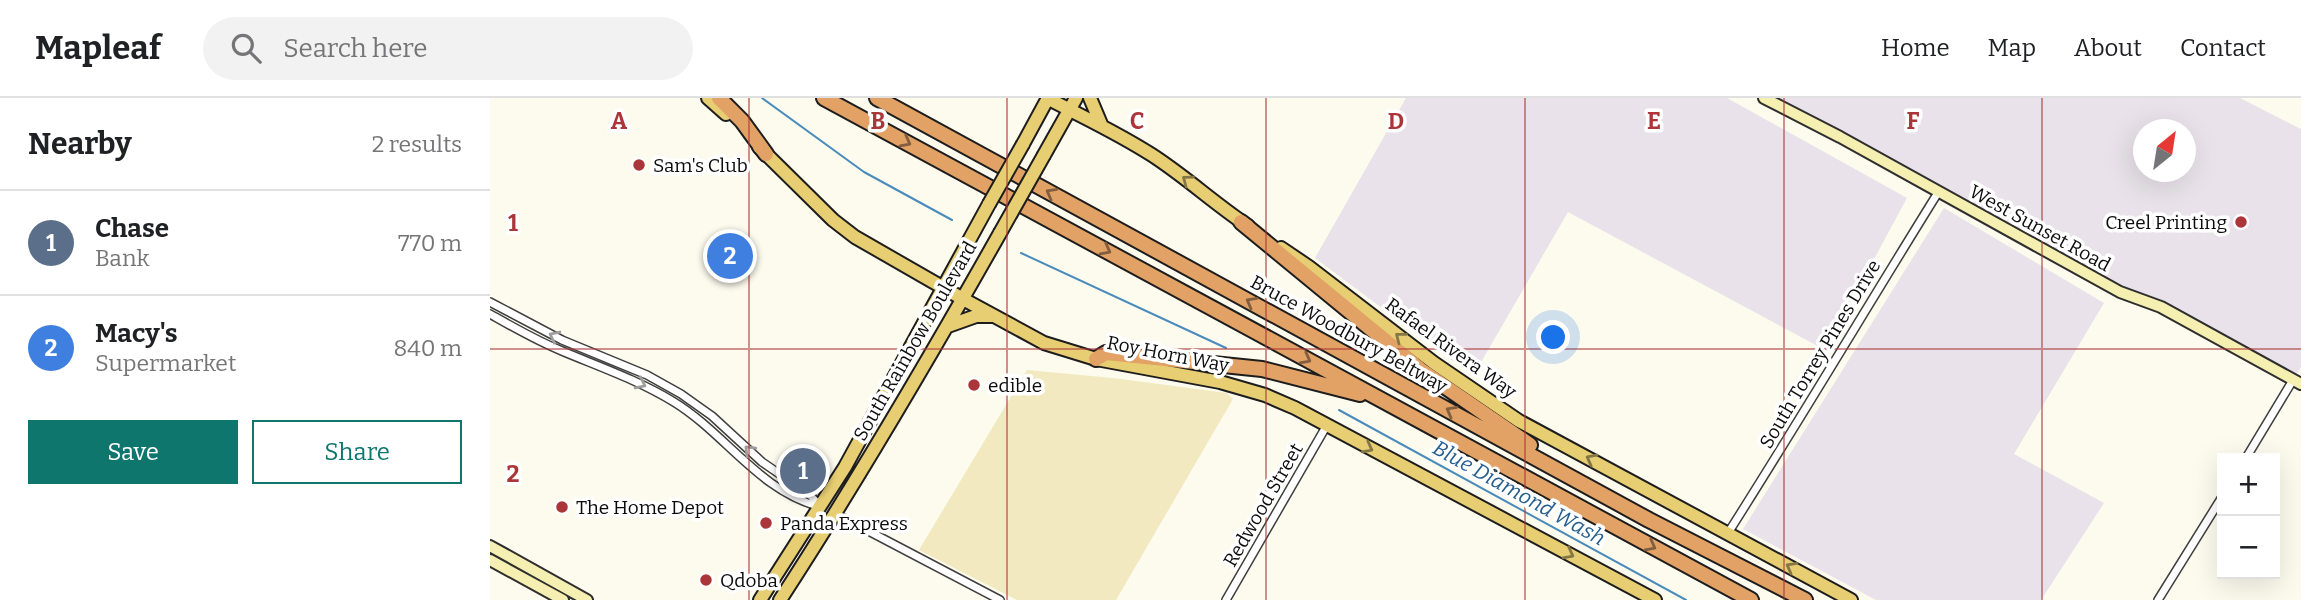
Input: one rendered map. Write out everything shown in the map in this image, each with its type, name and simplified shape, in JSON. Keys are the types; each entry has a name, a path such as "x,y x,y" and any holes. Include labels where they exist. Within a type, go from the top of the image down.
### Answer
{"highway":[{"path":"719,98 742,121 766,154"},
{"path":"824,98 1751,600"},
{"name":"Bruce Woodbury Beltway","path":"877,98 1553,467 1805,600"},
{"path":"1241,222 1421,370 1536,449 1553,467"},
{"path":"1096,359 1106,353 1262,369 1287,374 1321,386 1376,397"}],"main road":[{"name":"Roy Horn Way","path":"708,98 832,220 875,249 993,317 1044,342 1096,359 1220,382 1295,408 1654,600"},
{"name":"South Rainbow Boulevard","path":"760,600 845,467 1048,98"},
{"name":"Rafael Rivera Way","path":"1048,98 1089,121 1101,124 1155,157 1241,222 1309,267 1434,363 1494,405 1851,600"},
{"name":"South Rainbow Boulevard","path":"780,600 836,514 948,326 1076,98"},
{"path":"1090,98 1101,124"},
{"name":"West Sunset Road","path":"1763,98 1939,191 2120,292 2161,307 2297,382"},
{"path":"948,326 976,316 993,317"},
{"path":"836,514 833,505 845,467"},
{"path":"814,547 826,515 821,507"},
{"path":"490,546 587,600"},
{"path":"490,559 563,600"}],"street":[{"name":"South Torrey Pines Drive","path":"1728,533 1806,411 1939,191"},
{"path":"490,302 562,340 647,375 681,394 712,416 762,462 810,495 821,507"},
{"path":"490,314 558,350 642,384 675,402 706,425 761,477 805,503 821,507"},
{"path":"2249,453 2297,382"},
{"name":"Redwood Street","path":"1226,600 1327,425"},
{"path":"2158,600 2217,505"},
{"path":"836,514 1000,600"}],"shaded area":[{"path":"1406,98 1727,98 1907,198 1825,350 1568,212 1473,376 1315,258"},
{"path":"1764,98 2240,98 2301,129 2301,367 2293,380 2120,292"},
{"path":"1944,208 2104,303 2014,454 2104,503 2041,600 1876,600 1743,529"}],"sand":[{"path":"1027,370 1227,393 1233,399 1116,600 1017,600 919,550"}],"waterway":[{"name":"Blue Diamond Wash","path":"762,98 864,172 952,220"},
{"name":"Blue Diamond Wash","path":"1021,253 1226,348"},
{"name":"Blue Diamond Wash","path":"1339,410 1686,600"}],"place":[{"name":"Sam's Club","path":"639,165"},
{"name":"Creel Printing","path":"2241,222"},
{"name":"Macy's","path":"730,256"},
{"name":"edible","path":"974,385"},
{"name":"Chase","path":"803,471"},
{"name":"The Home Depot","path":"562,507"},
{"name":"Panda Express","path":"766,523"},
{"name":"Qdoba","path":"706,580"}]}
